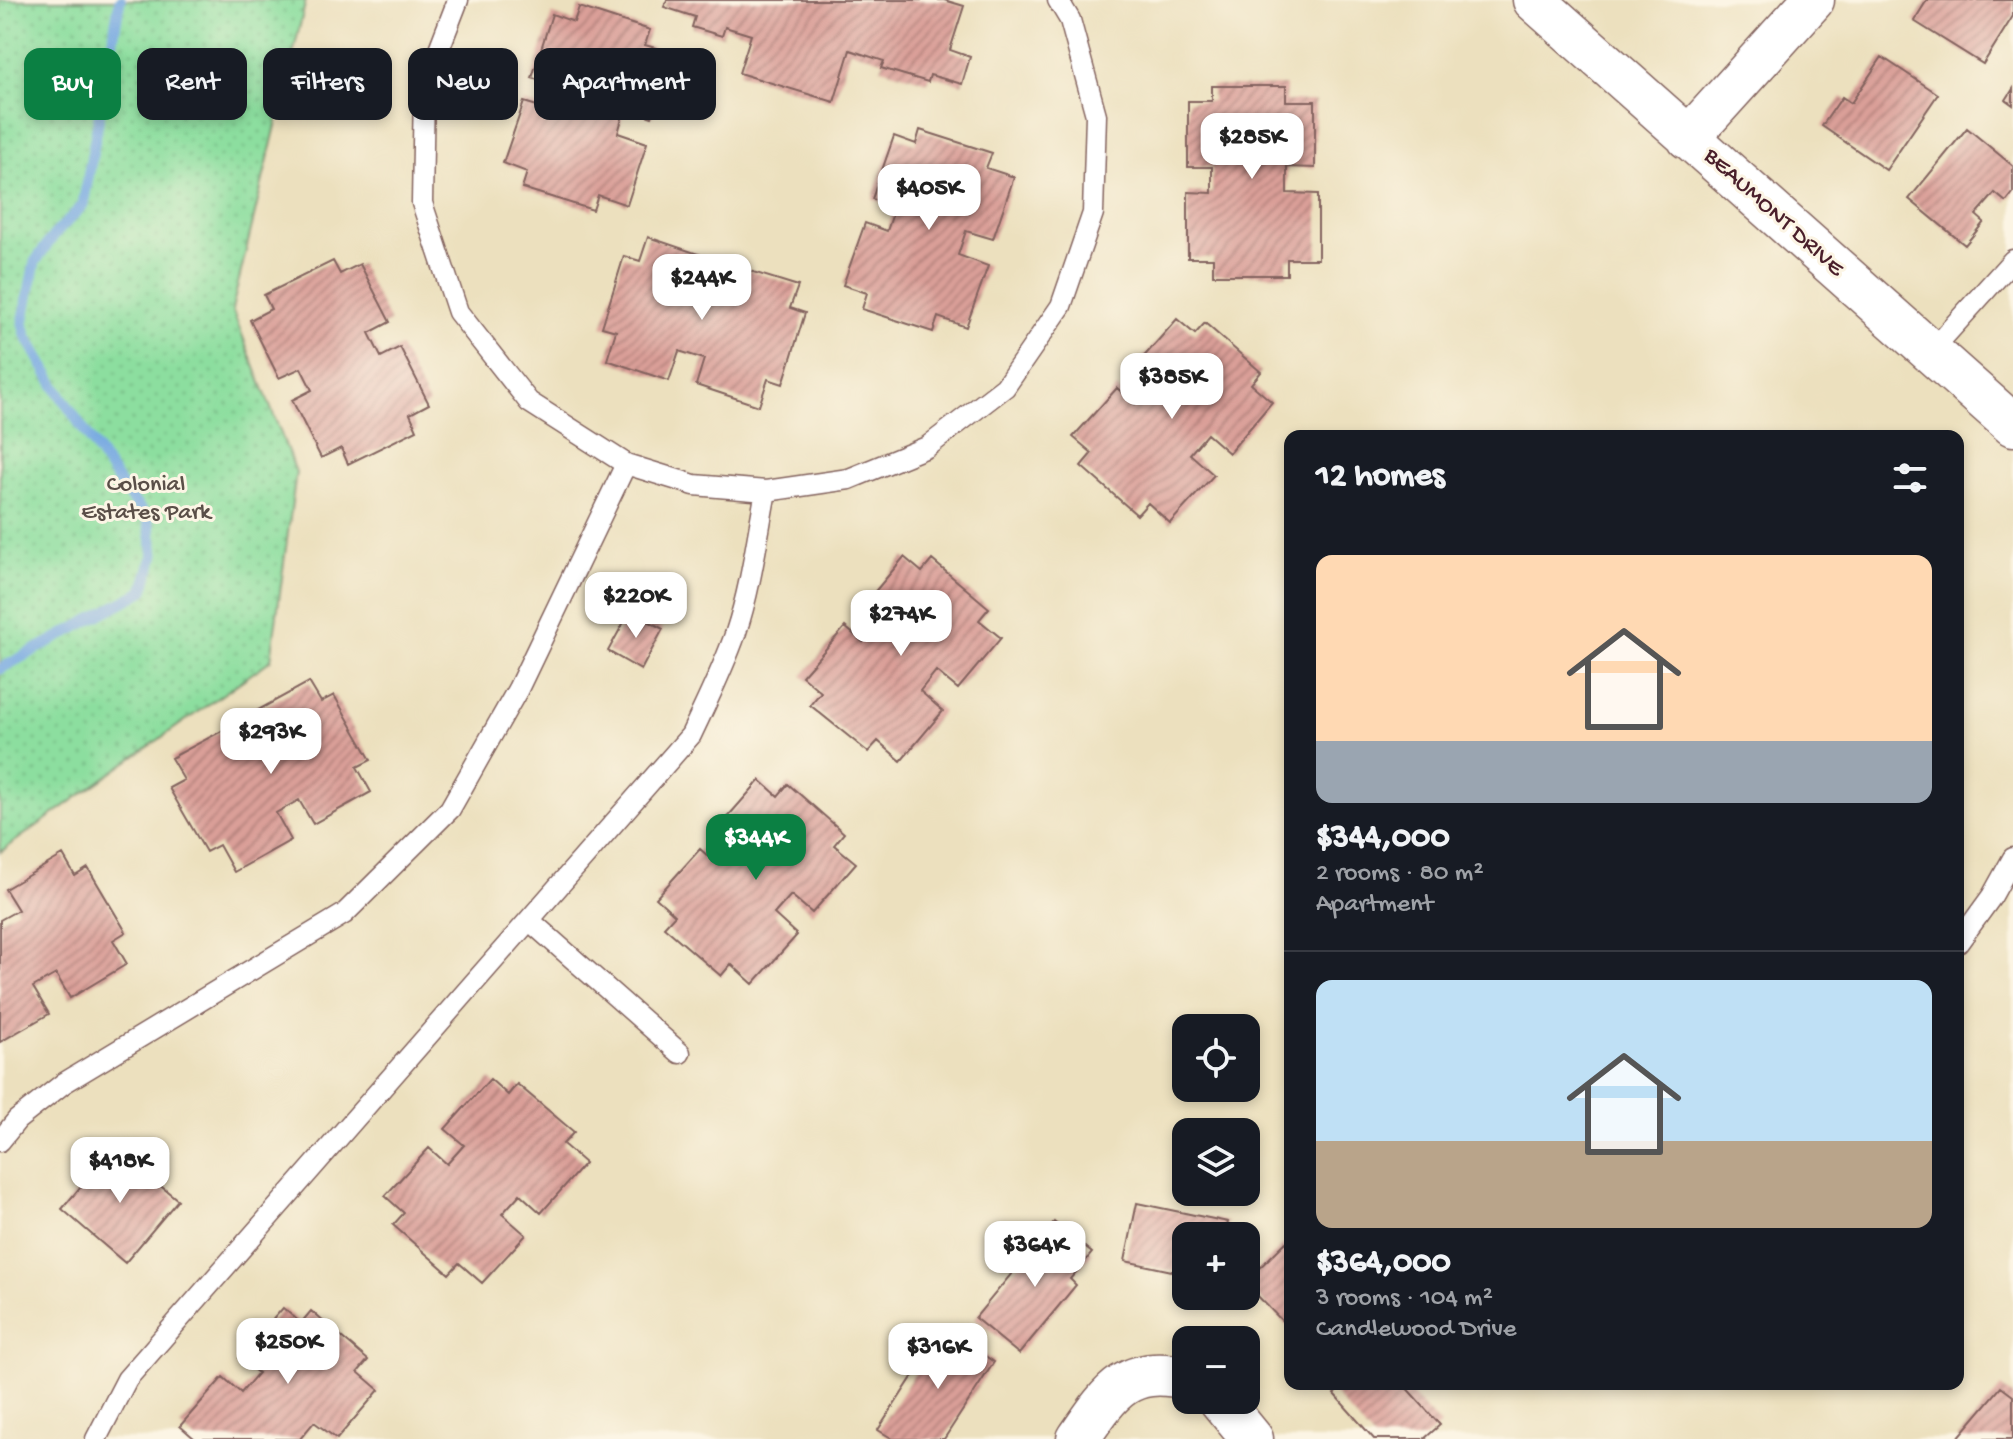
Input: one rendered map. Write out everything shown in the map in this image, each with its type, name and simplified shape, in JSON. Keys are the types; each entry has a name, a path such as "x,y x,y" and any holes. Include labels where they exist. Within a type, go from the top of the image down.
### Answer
{"street":[{"name":"BEAUMONT DRIVE","path":"1534,0 2013,425"},
{"path":"1688,138 1813,0"},
{"path":"1078,1439 1102,1404 1119,1387 1155,1372 1172,1375"},
{"path":"1231,1414 1252,1439"}],"lane":[{"path":"458,0 424,88 422,203 458,312 529,402 626,464 694,485 766,491 849,479 927,447 1005,387 1061,306 1093,213 1096,115 1070,20 1058,0"},
{"path":"1930,352 2013,260"},
{"path":"0,1141 17,1120 64,1083 344,914 450,809 518,689 626,464"},
{"path":"96,1439 127,1379 691,735 736,631 766,491"},
{"path":"1964,935 1992,896 2013,858"},
{"path":"529,920 680,1053"}],"green space":[{"name":"Colonial Estates Park","path":"0,0 306,0 295,48 263,48 263,120 277,120 232,309 296,472 271,660 0,852"}],"building":[{"path":"667,0 944,0 964,6 950,50 970,57 962,84 930,75 928,82 881,68 884,61 850,50 834,102 739,73 751,35 725,27 722,36 692,27 695,17 664,7"},
{"path":"1927,0 2013,0 2013,16 1983,64 1914,21"},
{"path":"579,7 650,30 645,45 656,48 541,48 552,14 574,22"},
{"path":"1882,57 1938,94 1886,170 1822,126 1842,97 1851,103"},
{"path":"1212,86 1286,86 1286,101 1315,101 1315,168 1287,167 1287,193 1318,194 1318,259 1287,259 1287,275 1213,275 1213,258 1188,258 1188,192 1212,193 1212,167 1188,167 1188,101 1212,101"},
{"path":"2013,89 2013,105 2006,100"},
{"path":"524,102 534,105 534,120 622,120 618,133 647,143 627,205 598,195 593,210 522,188 527,172 503,163"},
{"path":"1967,128 2013,166 2013,193 2006,202 1995,193 1976,215 1984,222 1965,245 1909,199"},
{"path":"920,130 992,153 986,168 1014,177 993,239 966,231 958,255 988,266 966,327 938,317 933,332 862,309 867,293 843,285 865,223 887,231 895,207 872,199 894,136 916,144"},
{"path":"648,237 710,258 702,281 726,288 734,266 798,286 790,308 805,313 783,384 768,379 759,406 696,385 704,359 679,351 669,381 607,360 616,331 602,327 624,256 640,261"},
{"path":"333,261 340,274 360,264 390,322 369,333 381,357 400,347 429,404 410,414 417,430 348,464 341,448 321,458 292,400 312,390 301,368 279,378 250,320 271,309 264,295"},
{"path":"1177,319 1195,334 1205,323 1261,372 1251,384 1272,402 1229,453 1207,434 1190,454 1214,475 1170,523 1148,503 1137,515 1081,466 1092,453 1073,437 1117,388 1135,404 1151,384 1133,369"},
{"path":"904,557 922,572 932,560 989,608 979,620 1001,638 958,689 936,671 920,691 943,711 901,761 878,741 868,752 810,705 821,692 802,676 845,627 863,642 880,623 862,607"},
{"path":"630,611 663,629 641,670 608,651"},
{"path":"309,682 321,702 334,695 371,760 357,767 371,792 313,824 299,800 276,813 291,840 234,872 219,845 206,852 169,788 184,780 171,758 229,727 240,747 262,735 251,714"},
{"path":"760,780 778,796 788,784 844,833 834,845 856,863 812,913 791,895 774,914 797,935 753,984 731,964 721,976 664,927 675,915 656,898 700,849 718,865 734,846 716,830"},
{"path":"63,855 75,876 88,868 126,932 113,940 127,964 70,998 56,974 33,987 49,1014 0,1042 0,920 18,910 5,889"},
{"path":"490,1079 508,1095 517,1084 574,1132 563,1144 585,1163 541,1213 520,1194 502,1214 526,1235 482,1283 459,1263 449,1274 393,1225 404,1213 385,1196 429,1148 447,1164 464,1145 445,1129"},
{"path":"113,1148 178,1200 125,1263 62,1209"},
{"path":"1137,1203 1228,1222 1172,1222 1172,1271 1125,1261"},
{"path":"1054,1222 1092,1253 1070,1279 1076,1285 1019,1354 975,1318"},
{"path":"1284,1244 1284,1323 1260,1298 1260,1267"},
{"path":"283,1308 301,1323 311,1311 368,1360 358,1372 379,1390 337,1439 314,1422 300,1439 195,1439 180,1426 223,1377 241,1393 258,1373 239,1358"},
{"path":"944,1328 994,1362 944,1439 893,1439 878,1430"},
{"path":"2001,1387 2013,1396 2013,1439 1957,1439"},
{"path":"1338,1390 1408,1390 1440,1425 1424,1439 1374,1439 1334,1394"}],"waterway":[{"path":"0,669 143,591 154,555 148,519 124,490 57,390 26,335 23,323 35,262 54,235 83,205 120,0"}]}
